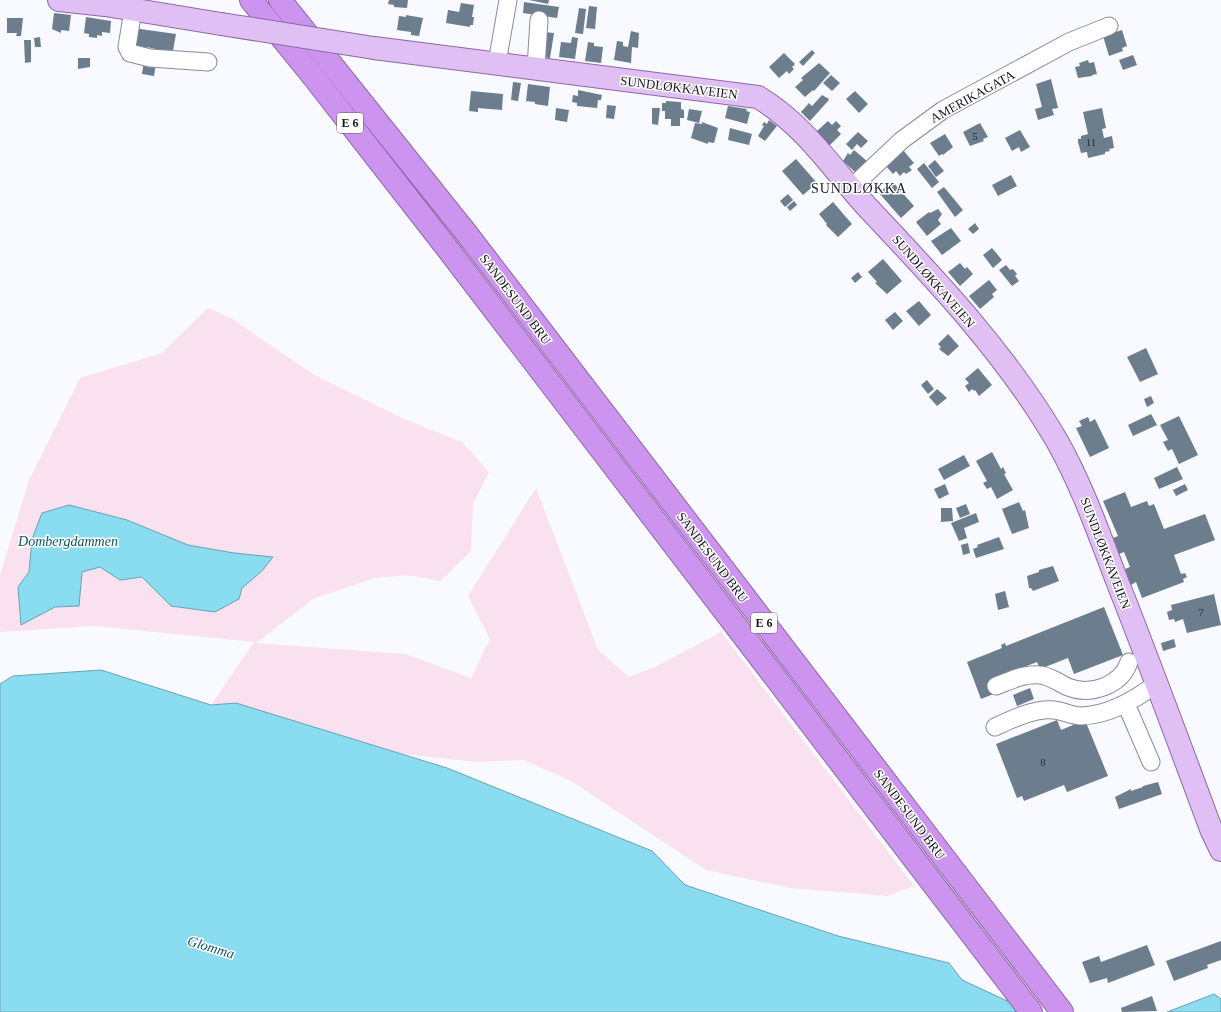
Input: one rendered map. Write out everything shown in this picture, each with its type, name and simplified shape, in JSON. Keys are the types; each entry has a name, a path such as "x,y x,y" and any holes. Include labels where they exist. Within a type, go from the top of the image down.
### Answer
{"highway":[{"name":"SANDESUND BRU","path":"250,0 317,81 447,248 1031,1012"},
{"name":"SANDESUND BRU","path":"280,0 467,234 1062,1012"}],"main road":[{"path":"59,0 133,10"},
{"name":"SUNDLØKKAVEIEN","path":"133,10 374,48 758,97 798,126 851,188 940,284 1016,380 1056,439 1082,491 1157,683 1211,829 1221,850"}],"street":[{"path":"497,63 508,0"},
{"path":"133,10 127,47 130,53 150,58 208,62"},
{"path":"536,68 539,20"},
{"name":"AMERIKAGATA","path":"851,188 902,140 943,110 1069,42 1109,26"},
{"path":"996,686 1018,677 1041,675 1082,691 1107,686 1120,678 1126,670 1128,662"},
{"path":"995,727 1012,719 1047,710 1081,716 1099,713 1126,704 1157,683"},
{"path":"1092,689 1099,713"},
{"path":"1126,704 1151,762"}],"shaded area":[{"path":"208,308 231,318 316,376 406,420 462,442 489,472 473,504 471,551 440,581 408,575 375,578 313,599 256,643 405,654 471,678 490,639 468,596 536,488 598,650 629,677 659,665 721,632 914,886 888,896 790,888 706,870 571,781 524,760 476,762 402,754 237,703 211,705 254,642 94,626 0,632 0,575 29,480 80,378 162,353"}],"water":[{"name":"Dombergdammen","path":"69,505 127,520 188,545 234,553 273,557 262,571 242,588 239,599 215,612 171,606 142,577 120,580 100,567 82,572 79,606 55,607 21,625 18,587 29,572 32,539 42,513"},
{"name":"Glomma","path":"101,670 211,705 236,703 447,768 652,851 685,885 838,936 949,963 962,980 1031,1012 0,1012 0,684 13,676"},
{"path":"1214,994 1221,999 1221,1012 1167,1012"}],"building":[{"path":"389,0 408,0 407,8 394,7 394,5 388,4"},
{"path":"529,0 549,0 548,4"},
{"path":"524,2 559,7 557,18 523,13"},
{"path":"461,3 474,5 472,17 474,17 473,25 470,25 470,27 446,23 448,10 459,12"},
{"path":"589,6 597,7 595,29 586,28"},
{"path":"579,8 586,9 583,34 575,33"},
{"path":"54,13 71,15 69,31 61,30 61,33 52,29"},
{"path":"406,15 423,18 419,36 411,35 411,32 397,30 399,16 406,17"},
{"path":"86,17 111,21 110,33 102,32 102,36 97,35 97,38 89,37 89,34 84,33"},
{"path":"7,18 23,18 21,36 16,36 17,33 7,33"},
{"path":"133,28 176,34 173,51 168,50 167,52 147,47 146,50 136,48 136,46 131,45"},
{"path":"1122,30 1127,46 1122,48 1123,51 1109,56 1103,36"},
{"path":"631,31 639,33 638,48 632,47 631,63 614,60 617,41 623,42 623,46 628,47"},
{"path":"544,32 554,33 550,58 541,57"},
{"path":"40,37 41,47 35,47 34,38"},
{"path":"572,37 578,38 575,59 559,57 561,42 571,43"},
{"path":"24,40 31,40 31,62 25,63"},
{"path":"588,42 594,43 594,46 603,47 601,63 585,61"},
{"path":"812,50 815,53 803,66 799,62"},
{"path":"784,53 795,64 792,67 794,69 789,74 787,71 779,78 769,67"},
{"path":"1133,55 1137,65 1123,70 1119,60"},
{"path":"78,58 90,58 90,67 78,69"},
{"path":"1088,60 1089,63 1094,62 1097,74 1078,78 1075,67 1080,66 1079,63"},
{"path":"144,61 156,63 154,76 142,74"},
{"path":"819,63 830,73 814,91 813,90 805,97 795,87 803,80 801,78"},
{"path":"831,75 840,83 832,91 823,83"},
{"path":"1051,79 1058,108 1052,109 1054,115 1038,120 1035,109 1042,107 1036,84"},
{"path":"513,82 521,83 518,101 511,100"},
{"path":"528,84 550,87 548,106 526,101"},
{"path":"578,90 602,95 601,100 598,100 597,108 577,106 577,103 572,102 573,95 578,96"},
{"path":"471,91 503,94 502,110 478,108 478,112 469,111"},
{"path":"855,91 868,104 859,113 846,99"},
{"path":"822,95 829,99 810,121 801,112 809,103 812,106"},
{"path":"666,101 681,102 681,109 684,110 684,118 680,118 680,126 671,126 671,119 665,119 665,111 662,111 662,103 666,103"},
{"path":"607,105 616,106 614,119 606,118"},
{"path":"728,106 747,109 746,111 750,112 747,124 725,118"},
{"path":"556,108 569,110 567,122 555,120"},
{"path":"652,108 660,108 658,125 652,124"},
{"path":"1102,108 1106,128 1102,129 1104,138 1112,136 1114,148 1109,149 1110,151 1105,152 1105,154 1088,158 1087,152 1081,153 1078,142 1078,139 1081,139 1081,136 1088,134 1083,112"},
{"path":"689,109 702,111 699,123 687,120"},
{"path":"769,120 777,126 765,141 758,136 764,126 762,125 764,122 767,124"},
{"path":"828,121 832,125 836,121 841,126 837,130 841,134 829,146 816,132"},
{"path":"702,122 718,128 714,143 708,142 708,144 691,138 695,123 702,124"},
{"path":"980,123 988,137 983,139 984,141 970,146 963,132"},
{"path":"730,128 752,134 749,145 728,140"},
{"path":"1020,130 1030,147 1021,152 1019,147 1012,151 1005,138"},
{"path":"858,132 868,141 861,148 857,144 852,150 846,144"},
{"path":"945,134 953,147 943,155 942,154 939,156 930,143"},
{"path":"854,150 867,161 856,173 843,161 848,153 850,155"},
{"path":"903,150 914,163 909,167 912,170 906,174 904,172 900,176 896,171 893,174 886,166"},
{"path":"796,159 817,183 803,195 782,171"},
{"path":"935,160 944,171 936,177 928,166"},
{"path":"924,163 939,182 932,188 917,169"},
{"path":"1011,175 1017,186 998,196 992,185"},
{"path":"892,181 914,206 901,218 879,193"},
{"path":"944,187 963,210 955,217 937,192"},
{"path":"788,194 793,200 785,207 780,201"},
{"path":"794,201 797,205 790,211 787,207"},
{"path":"833,202 852,224 838,237 826,225 827,224 819,214"},
{"path":"938,209 942,214 938,220 941,224 927,236 916,222 929,212 930,213"},
{"path":"975,223 979,229 973,234 968,229"},
{"path":"951,228 961,241 942,255 931,241"},
{"path":"992,248 1002,260 993,268 983,255"},
{"path":"883,259 902,281 887,294 875,283 877,282 868,272"},
{"path":"960,263 965,269 967,267 973,274 960,286 948,272"},
{"path":"1006,265 1010,270 1013,269 1017,274 1015,276 1019,281 1012,286 999,270"},
{"path":"858,272 862,277 855,283 851,278"},
{"path":"989,280 997,290 992,294 994,297 980,309 969,296"},
{"path":"919,301 931,315 919,326 906,311"},
{"path":"895,312 903,321 893,330 885,320"},
{"path":"948,334 959,346 948,356 939,349 941,347 938,344"},
{"path":"1146,348 1158,374 1140,382 1127,357"},
{"path":"978,368 992,385 979,396 975,390 974,391 972,389 969,392 965,386 969,383 965,379"},
{"path":"927,380 934,389 928,394 921,385"},
{"path":"937,389 947,398 937,406 929,397"},
{"path":"1151,396 1154,403 1147,407 1144,399"},
{"path":"1151,414 1157,425 1133,436 1128,425"},
{"path":"1179,416 1198,455 1179,464 1172,449 1168,451 1163,442 1168,440 1160,425"},
{"path":"1088,417 1090,422 1095,419 1109,448 1090,457 1076,428 1082,426 1079,421"},
{"path":"992,452 1001,469 1003,467 1006,473 1004,474 1013,490 997,499 991,487 987,489 983,483 987,481 976,461"},
{"path":"964,455 970,466 944,480 938,469"},
{"path":"1177,467 1183,479 1159,489 1154,478"},
{"path":"945,484 949,494 939,499 934,489"},
{"path":"1185,484 1188,490 1176,496 1173,490"},
{"path":"1125,492 1131,507 1147,501 1149,506 1154,504 1164,529 1205,514 1215,540 1174,555 1181,574 1185,573 1187,577 1183,579 1184,582 1142,598 1136,582 1131,585 1125,569 1130,567 1124,552 1119,554 1113,538 1118,536 1103,501"},
{"path":"1019,502 1023,511 1025,510 1029,528 1012,534 1002,509"},
{"path":"966,504 970,514 960,518 956,508"},
{"path":"941,508 952,508 953,521 941,522"},
{"path":"976,513 979,522 964,528 967,538 959,541 951,523"},
{"path":"999,537 1004,549 976,558 973,549 978,547 977,545"},
{"path":"968,543 970,553 963,555 961,545"},
{"path":"1053,566 1059,581 1033,591 1029,588 1027,576 1039,572 1039,570"},
{"path":"1005,591 1009,607 998,610 995,594"},
{"path":"1214,594 1221,625 1187,633 1183,619 1175,622 1174,619 1169,620 1167,612 1172,610 1171,605"},
{"path":"1104,607 1123,655 1074,674 1068,658 1040,669 1037,662 991,680 996,693 981,699 967,662 1002,648 1001,645 1005,643 1006,646"},
{"path":"1174,639 1176,647 1163,651 1161,643"},
{"path":"1030,688 1034,699 1017,706 1013,695"},
{"path":"1057,720 1061,730 1085,720 1108,776 1067,792 1064,785 1024,801 1022,796 1017,798 996,744"},
{"path":"1158,782 1162,794 1119,809 1115,797 1131,789 1131,791"},
{"path":"1221,941 1221,960 1207,965 1208,968 1174,981 1166,961"},
{"path":"1147,945 1155,965 1108,983 1107,978 1090,983 1082,962 1099,956 1101,962"},
{"path":"1152,996 1157,1011 1122,1012 1121,1008"}],"district":[{"name":"SUNDLØKKA","path":"859,188"}]}
